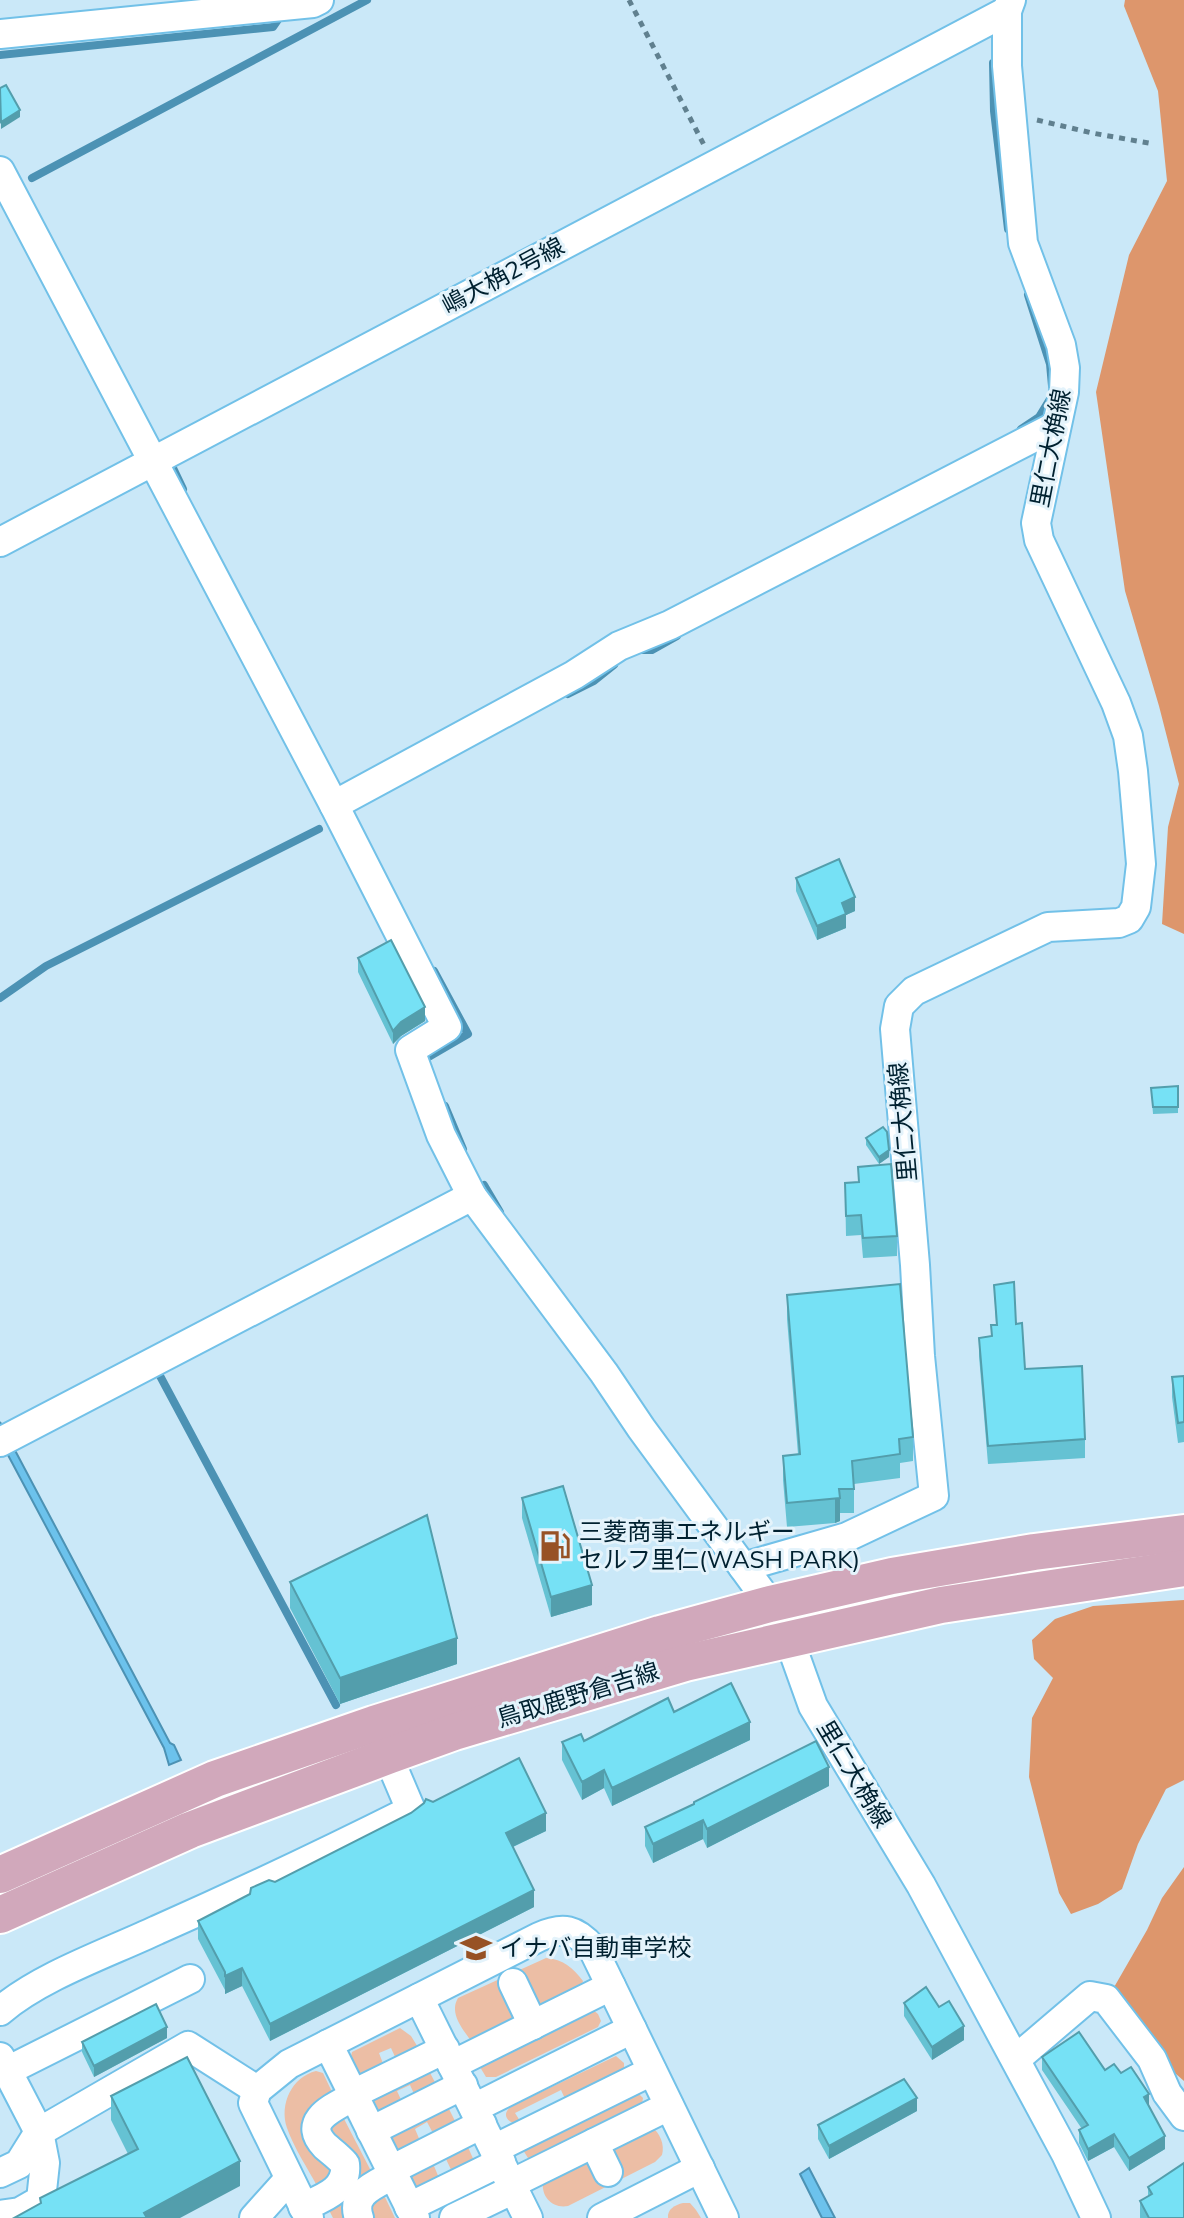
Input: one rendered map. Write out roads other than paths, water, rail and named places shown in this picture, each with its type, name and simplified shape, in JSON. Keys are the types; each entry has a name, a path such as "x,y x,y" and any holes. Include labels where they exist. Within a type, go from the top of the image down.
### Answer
{"main road":[{"name":"鳥取鹿野倉吉線","path":"0,1875 215,1779 374,1724 660,1634 770,1604 892,1576 1034,1552 1184,1533"},
{"name":"鳥取鹿野倉吉線","path":"0,1915 190,1830 388,1756 454,1732 685,1663 941,1605 1184,1568"}],"street":[{"path":"0,34 319,0"},
{"name":"里仁大桷線","path":"1009,6 1007,66 1023,243 1061,345 1065,368 1064,392 1036,523 1039,540 1116,703 1128,736 1141,864 1136,907 1129,919 1119,923 1048,927 914,991 899,1006 895,1029 934,1496 847,1537 743,1567 770,1604 789,1639 813,1706 921,1885 1066,2154 1096,2218"},
{"name":"嶋大桷2号線","path":"0,542 1009,6"},
{"path":"0,171 334,805 447,1027 410,1050 441,1135 472,1196 743,1567"},
{"path":"334,805 574,675 619,646 670,625 1056,426"},
{"path":"0,1442 472,1196"},
{"path":"0,2011 52,1978 298,1867 411,1810 388,1756"},
{"path":"353,2095 326,2111 316,2125 321,2140 345,2164 344,2179 340,2187 306,2213 253,2103 257,2090 289,2064 328,2044 553,1931 568,1931 582,1936 593,1949 724,2218"},
{"path":"0,2215 20,2212 41,2200 45,2163 39,2132 4,2063 190,1979"},
{"path":"513,1983 533,2025"},
{"path":"462,2216 482,2124 533,2025 611,1986"},
{"path":"1016,2059 1090,1996 1106,1999 1152,2059 1167,2093 1184,2116"},
{"path":"419,1998 528,2218"},
{"path":"419,2120 482,2124 632,2029"},
{"path":"328,2044 412,2212"},
{"path":"0,2173 19,2164 39,2132 188,2046 257,2090"},
{"path":"353,2095 419,2120 482,2124 652,2071"},
{"path":"371,2131 419,2120 482,2124 594,2143 669,2106"},
{"path":"419,2120 482,2124"},
{"path":"359,2218 356,2208 358,2199 392,2172 419,2120"},
{"path":"412,2212 419,2120"},
{"path":"594,2143 608,2172"},
{"path":"602,2218 651,2207 700,2168"},
{"path":"254,2218 289,2179"}],"water":[{"path":"0,1422 181,1760 169,1765 164,1748 0,1440"},
{"path":"809,2168 835,2218 822,2218 800,2174"}],"waterway":[{"path":"32,178 367,0"},
{"path":"0,55 273,27 282,14"},
{"path":"993,63 994,111 1008,229"},
{"path":"1028,295 1050,364 1052,386"},
{"path":"1021,429 1039,417 1050,399"},
{"path":"173,468 183,489"},
{"path":"638,650 652,650 677,636"},
{"path":"568,694 594,681 614,665"},
{"path":"0,998 46,966 319,829"},
{"path":"427,1064 425,1059 468,1034 434,971"},
{"path":"445,1106 463,1149"},
{"path":"484,1185 500,1212"},
{"path":"159,1374 336,1705"}],"place":[{"name":"三菱商事エネルギー セルフ里仁(WASH PARK)","path":"555,1546"},
{"name":"イナバ自動車学校","path":"476,1948"}]}
